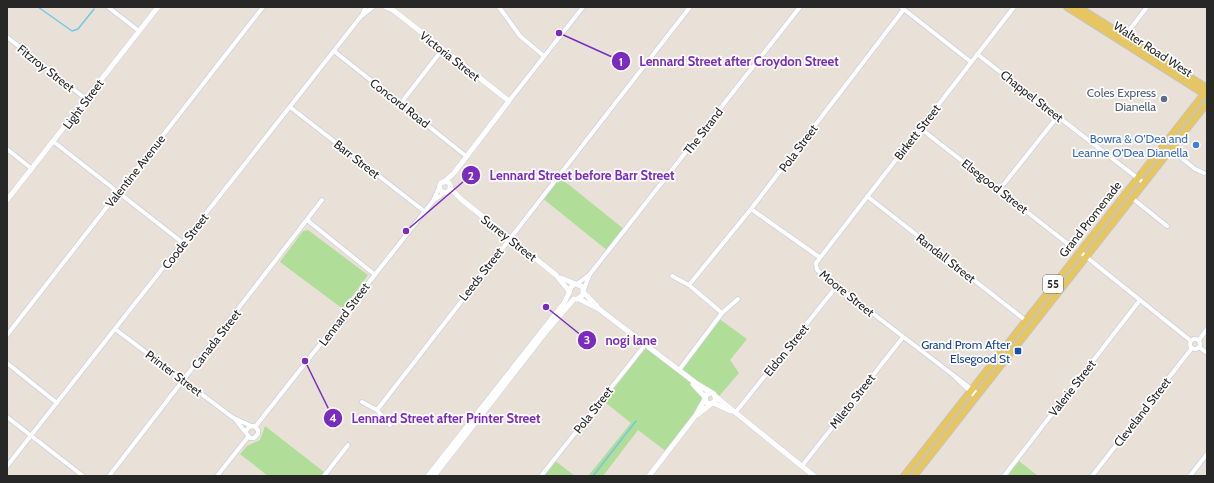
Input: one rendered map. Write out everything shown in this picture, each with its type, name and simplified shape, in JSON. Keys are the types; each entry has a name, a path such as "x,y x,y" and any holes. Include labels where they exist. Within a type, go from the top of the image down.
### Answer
{"main road":[{"name":"Walter Road West","path":"1068,7 1123,39 1206,92"},
{"name":"Walter Road West","path":"1078,7 1123,39"},
{"name":"Grand Promenade","path":"904,476 1137,177 1206,92"},
{"name":"Grand Promenade","path":"914,476 1207,103"}],"street":[{"path":"108,7 139,32"},
{"name":"Light Street","path":"7,200 54,142 158,7"},
{"name":"Valentine Avenue","path":"7,335 263,7"},
{"name":"Coode Street","path":"7,466 334,52 362,15 366,7"},
{"name":"Coode Street","path":"362,15 373,7"},
{"name":"Victoria Street","path":"386,7 392,8 442,50 509,101"},
{"path":"500,7 520,36 544,56"},
{"name":"Lennard Street","path":"433,201 440,184 454,173 583,7"},
{"name":"Leeds Street","path":"377,410 509,238 690,7"},
{"name":"The Strand","path":"575,284 590,274 800,7"},
{"name":"Birkett Street","path":"819,257 1014,7"},
{"path":"1123,39 1147,7"},
{"path":"902,8 971,62"},
{"name":"Pola Street","path":"689,285 751,209 902,8"},
{"name":"Fitzroy Street","path":"7,38 86,100"},
{"path":"401,103 442,50"},
{"name":"Concord Road","path":"334,52 401,103 466,156"},
{"name":"Chappel Street","path":"977,54 1144,183"},
{"name":"Barr Street","path":"290,107 424,211"},
{"path":"1000,189 1058,116"},
{"name":"Elsegood Street","path":"920,128 1000,189 1068,244"},
{"path":"54,142 183,243"},
{"path":"7,149 32,169"},
{"path":"1170,149 1196,169 1204,172"},
{"name":"Lennard Street","path":"253,426 424,211 433,201 449,191 454,173"},
{"path":"444,182 450,186"},
{"name":"Surrey Street","path":"450,186 462,200 556,275 575,284 584,291"},
{"path":"439,188 444,193"},
{"name":"Surrey Street","path":"444,193 462,200"},
{"name":"Randall Street","path":"867,196 1025,320"},
{"path":"1132,198 1167,226"},
{"name":"Canada Street","path":"109,476 184,381 322,200"},
{"name":"Moore Street","path":"751,209 819,257 816,263 817,270 977,395"},
{"path":"307,220 374,274"},
{"path":"1079,251 1191,341 1192,348 1196,349 1200,347"},
{"name":"The Strand","path":"584,291 590,274"},
{"name":"Surrey Street","path":"556,275 569,292 577,299"},
{"path":"672,276 689,285 722,313"},
{"path":"428,476 564,303 575,284"},
{"name":"Eldon Street","path":"735,413 837,286"},
{"path":"434,476 549,328 584,291 599,309 678,370 712,394 814,476"},
{"path":"577,299 599,309"},
{"path":"678,370 722,313 738,299"},
{"name":"Valerie Street","path":"1004,476 1140,300"},
{"name":"Printer Street","path":"115,329 232,417 246,431"},
{"path":"1199,340 1207,329"},
{"name":"Mileto Street","path":"802,466 903,337"},
{"path":"1191,341 1195,339 1199,340"},
{"path":"1199,340 1201,344 1200,347 1207,353"},
{"name":"Pola Street","path":"541,476 645,345"},
{"name":"Cleveland Street","path":"1092,476 1192,348"},
{"path":"7,363 57,403"},
{"path":"689,378 705,398 707,403 735,413"},
{"path":"649,476 696,415 705,398 712,394"},
{"path":"696,415 716,400 712,394"},
{"path":"362,402 377,410 390,425"},
{"path":"7,417 83,476"},
{"name":"Printer Street","path":"232,417 253,426"},
{"path":"253,426 258,430 257,436 252,438 248,436 246,431 253,426"},
{"path":"218,476 248,436"},
{"path":"324,476 348,444"},
{"path":"1190,476 1207,454"}],"green space":[{"path":"558,176 625,230 608,251 541,197"},
{"path":"308,230 368,275 343,309 280,262 303,231"},
{"path":"718,318 747,339 730,360 739,373 714,402 715,396 708,394 707,403 667,452 638,430 603,476 588,476 631,423 601,399 645,345 679,369"},
{"path":"265,426 324,472 321,476 268,476 240,454 247,446 260,440"},
{"path":"554,460 575,476 541,476"},
{"path":"1019,461 1038,476 1008,476"}],"waterway":[{"path":"38,7 72,31 78,29 94,9"},
{"path":"593,476 636,421"}],"place":[{"name":"Lennard Street after Croydon Street","path":"559,33"},
{"name":"Coles Express Dianella","path":"1164,99"},
{"name":"Bowra & O'Dea and Leanne O'Dea Dianella","path":"1196,145"},
{"name":"Lennard Street before Barr Street","path":"406,231"},
{"name":"nogi lane","path":"546,307"},
{"name":"Grand Prom After Elsegood St","path":"1018,351"},
{"name":"Lennard Street after Printer Street","path":"305,361"}]}
